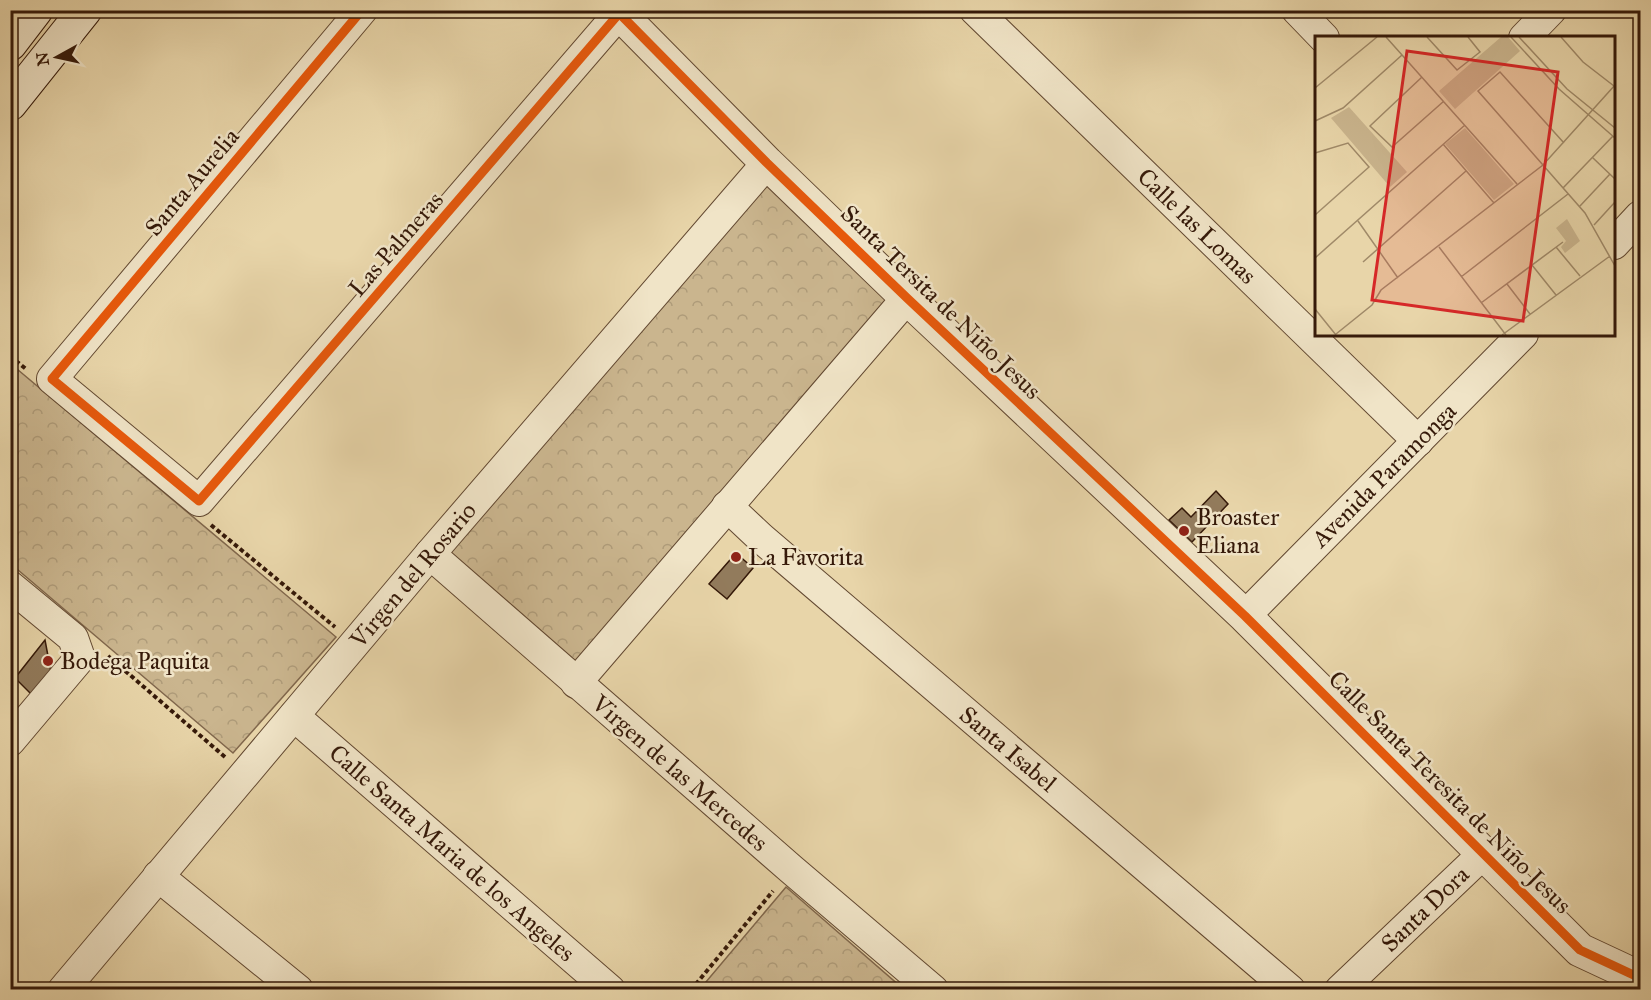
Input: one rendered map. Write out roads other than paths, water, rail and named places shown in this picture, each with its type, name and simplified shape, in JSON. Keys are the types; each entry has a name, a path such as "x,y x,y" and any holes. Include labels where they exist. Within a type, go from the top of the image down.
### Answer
{"street":[{"path":"10,44 36,10"},
{"path":"10,104 85,10"},
{"name":"Santa Aurelia","path":"199,501 52,379 362,10"},
{"name":"Calle las Lomas","path":"975,10 1418,441"},
{"path":"1298,10 1322,36"},
{"path":"1526,36 1551,10"},
{"name":"Santa Tersita de Niño Jesus","path":"619,11 767,163 1245,616"},
{"name":"Las Palmeras","path":"199,501 619,11"},
{"name":"Virgen del Rosario","path":"63,990 430,554 767,163"},
{"path":"1615,243 1641,216"},
{"path":"576,683 907,298"},
{"name":"Avenida Paramonga","path":"1245,616 1521,336"},
{"name":"Santa Isabel","path":"727,506 770,546 1290,990"},
{"name":"Virgen de las Mercedes","path":"430,554 576,683 933,990"},
{"path":"10,586 73,638 80,658 10,741"},
{"name":"Calle Santa Teresita de Niño Jesus","path":"1245,616 1580,950 1641,978"},
{"name":"Calle Santa Maria de los Angeles","path":"294,716 610,990"},
{"name":"Santa Dora","path":"1340,990 1484,853"},
{"path":"158,876 298,990"}],"place":[{"name":"Broaster Eliana","path":"1184,531"},
{"name":"La Favorita","path":"736,557"},
{"name":"Bodega Paquita","path":"48,661"}]}
